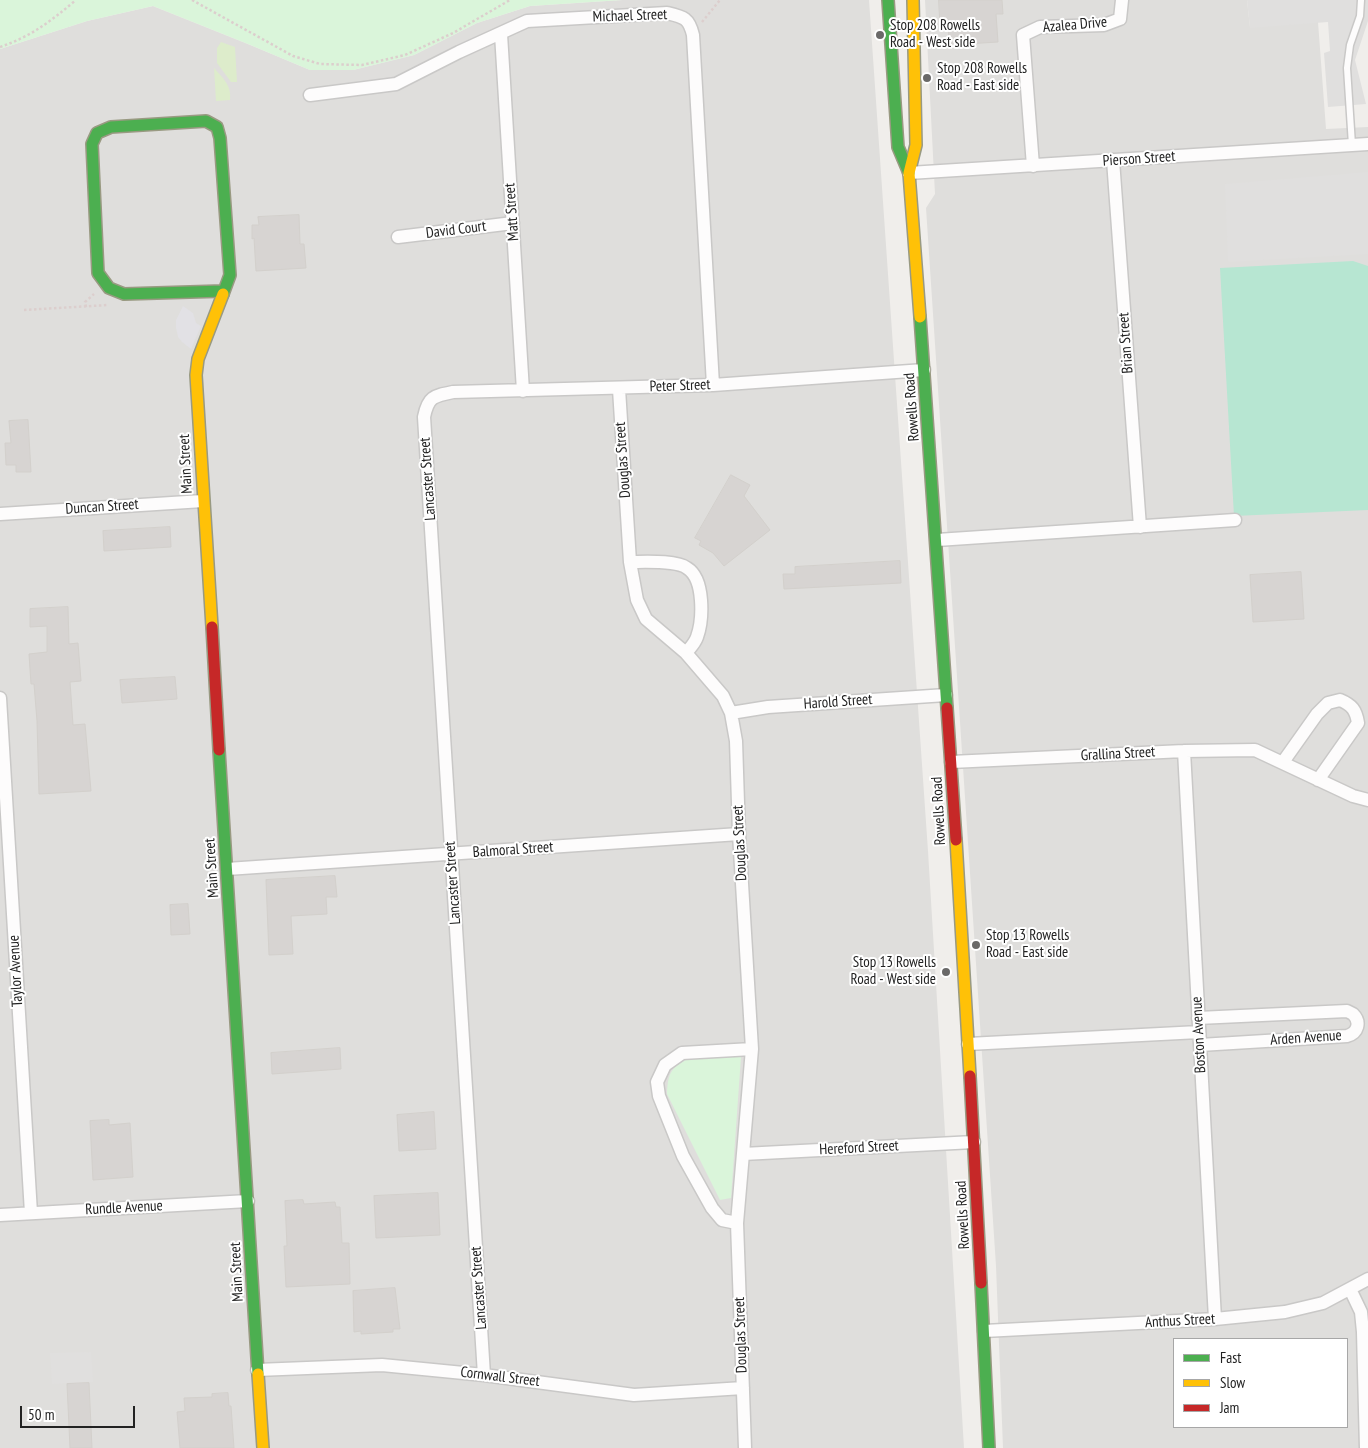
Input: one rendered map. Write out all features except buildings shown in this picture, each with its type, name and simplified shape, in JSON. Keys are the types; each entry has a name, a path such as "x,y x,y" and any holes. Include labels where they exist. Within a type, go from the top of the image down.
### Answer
{"street":[{"name":"Rowells Road","path":"888,0 898,147 909,173 937,540 974,1142 989,1448"},
{"name":"Rowells Road","path":"909,173 916,146 913,0"},
{"name":"Azalea Drive","path":"1032,166 1023,35 1040,26 1104,25 1120,19 1122,0"},
{"name":"Michael Street","path":"310,95 396,84 459,52 528,21 667,13 682,16 690,24 693,35"},
{"name":"Matt Street","path":"501,34 523,391"},
{"path":"693,35 713,385"},
{"name":"Main Street","path":"223,291 124,294 109,288 98,273 92,144 97,132 111,127 206,121 217,127 220,138 230,275 198,358 196,370 263,1448"},
{"name":"Pierson Street","path":"909,173 1368,144"},
{"name":"Brian Street","path":"1113,160 1140,526"},
{"name":"David Court","path":"398,237 513,223"},
{"name":"Peter Street","path":"435,395 453,392 713,385 924,370"},
{"name":"Douglas Street","path":"619,389 630,562 637,600 646,619 686,653 724,696 731,713 736,741 739,834 752,1049 737,1223 745,1448"},
{"name":"Lancaster Street","path":"435,395 427,405 424,418 484,1375"},
{"name":"Duncan Street","path":"0,514 203,501"},
{"path":"937,540 1235,520"},
{"path":"630,562 678,565 688,568 697,580 701,599 700,627 696,639 686,653"},
{"name":"Harold Street","path":"731,713 768,707 946,695"},
{"name":"Taylor Avenue","path":"0,698 31,1213"},
{"path":"1282,762 1317,714 1328,704 1340,700 1351,705 1357,713 1358,723 1318,780"},
{"name":"Grallina Street","path":"951,762 1184,751 1255,750 1353,796 1368,800"},
{"name":"Boston Avenue","path":"1184,751 1215,1319"},
{"name":"Balmoral Street","path":"227,869 739,834"},
{"name":"Arden Avenue","path":"968,1044 1347,1036 1354,1034 1358,1023 1354,1014 1347,1011 1198,1018"},
{"path":"737,1223 722,1220 712,1208 684,1156 658,1096 658,1082 666,1065 682,1053 752,1049"},
{"name":"Hereford Street","path":"743,1154 974,1142"},
{"name":"Rundle Avenue","path":"0,1216 248,1201"},
{"name":"Anthus Street","path":"984,1331 1215,1319 1285,1312 1323,1303 1368,1279"},
{"path":"1350,1289 1361,1312 1366,1448"},
{"name":"Cornwall Street","path":"257,1370 382,1365 484,1375 634,1395 743,1388"}],"lane":[{"path":"1352,145 1347,68 1350,44 1360,16 1362,0"}],"path":[{"path":"0,47 20,40 48,24 76,0"},
{"path":"192,0 292,56 320,64 362,65 405,55 452,33 510,0"},
{"path":"693,35 720,0"},
{"path":"86,307 86,302 96,292"},
{"path":"24,310 109,305"}],"shaded area":[{"path":"622,0 869,0 928,851 964,1448 0,1448 0,49 87,21 153,6 310,70 353,70 414,55 477,23 530,6"},
{"path":"925,0 1247,0 1250,27 1318,22 1326,129 1368,127 1368,1448 1003,1448 996,1266 926,208 935,194"},
{"path":"1247,0 1368,0 1368,21 1355,60 1366,104 1328,107 1324,53 1330,51 1328,22 1250,28"},
{"path":"1368,172 1368,254 1228,262 1225,184"},
{"path":"183,306 193,313 196,323 201,326 191,349 178,337 176,328 176,320"},
{"path":"91,1352 93,1382 52,1384 50,1353"}],"green space":[{"path":"0,0 622,0 530,6 477,23 414,55 353,70 310,70 153,6 87,21 0,49"},
{"path":"221,42 235,47 237,82 231,82 217,63 217,48"},
{"path":"214,68 224,79 230,90 230,100 216,101"},
{"path":"1353,261 1368,266 1368,510 1234,516 1220,268"},
{"path":"692,1057 741,1057 731,1198 720,1200 667,1094 668,1080 672,1071 679,1064"}],"traffic: fast":[{"path":"888,0 898,147 909,173"},
{"path":"223,291 124,294 109,288 98,273 92,144 97,133 111,127 206,121 217,127 220,138 230,275 223,294"},
{"path":"920,317 947,708"},
{"path":"219,750 258,1374"},
{"path":"981,1283 989,1448"}],"traffic: slow":[{"path":"913,0 916,145 909,173 920,317"},
{"path":"212,627 196,375 198,359 223,294"},
{"path":"956,840 970,1076"},
{"path":"258,1374 263,1448"}],"traffic: jam":[{"path":"212,627 219,750"},
{"path":"947,708 956,840"},
{"path":"970,1076 981,1283"}],"place":[{"name":"Stop 208 Rowells Road - West side","path":"880,35"},
{"name":"Stop 208 Rowells Road - East side","path":"927,78"},
{"name":"Stop 13 Rowells Road - East side","path":"976,945"},
{"name":"Stop 13 Rowells Road - West side","path":"946,972"}]}
